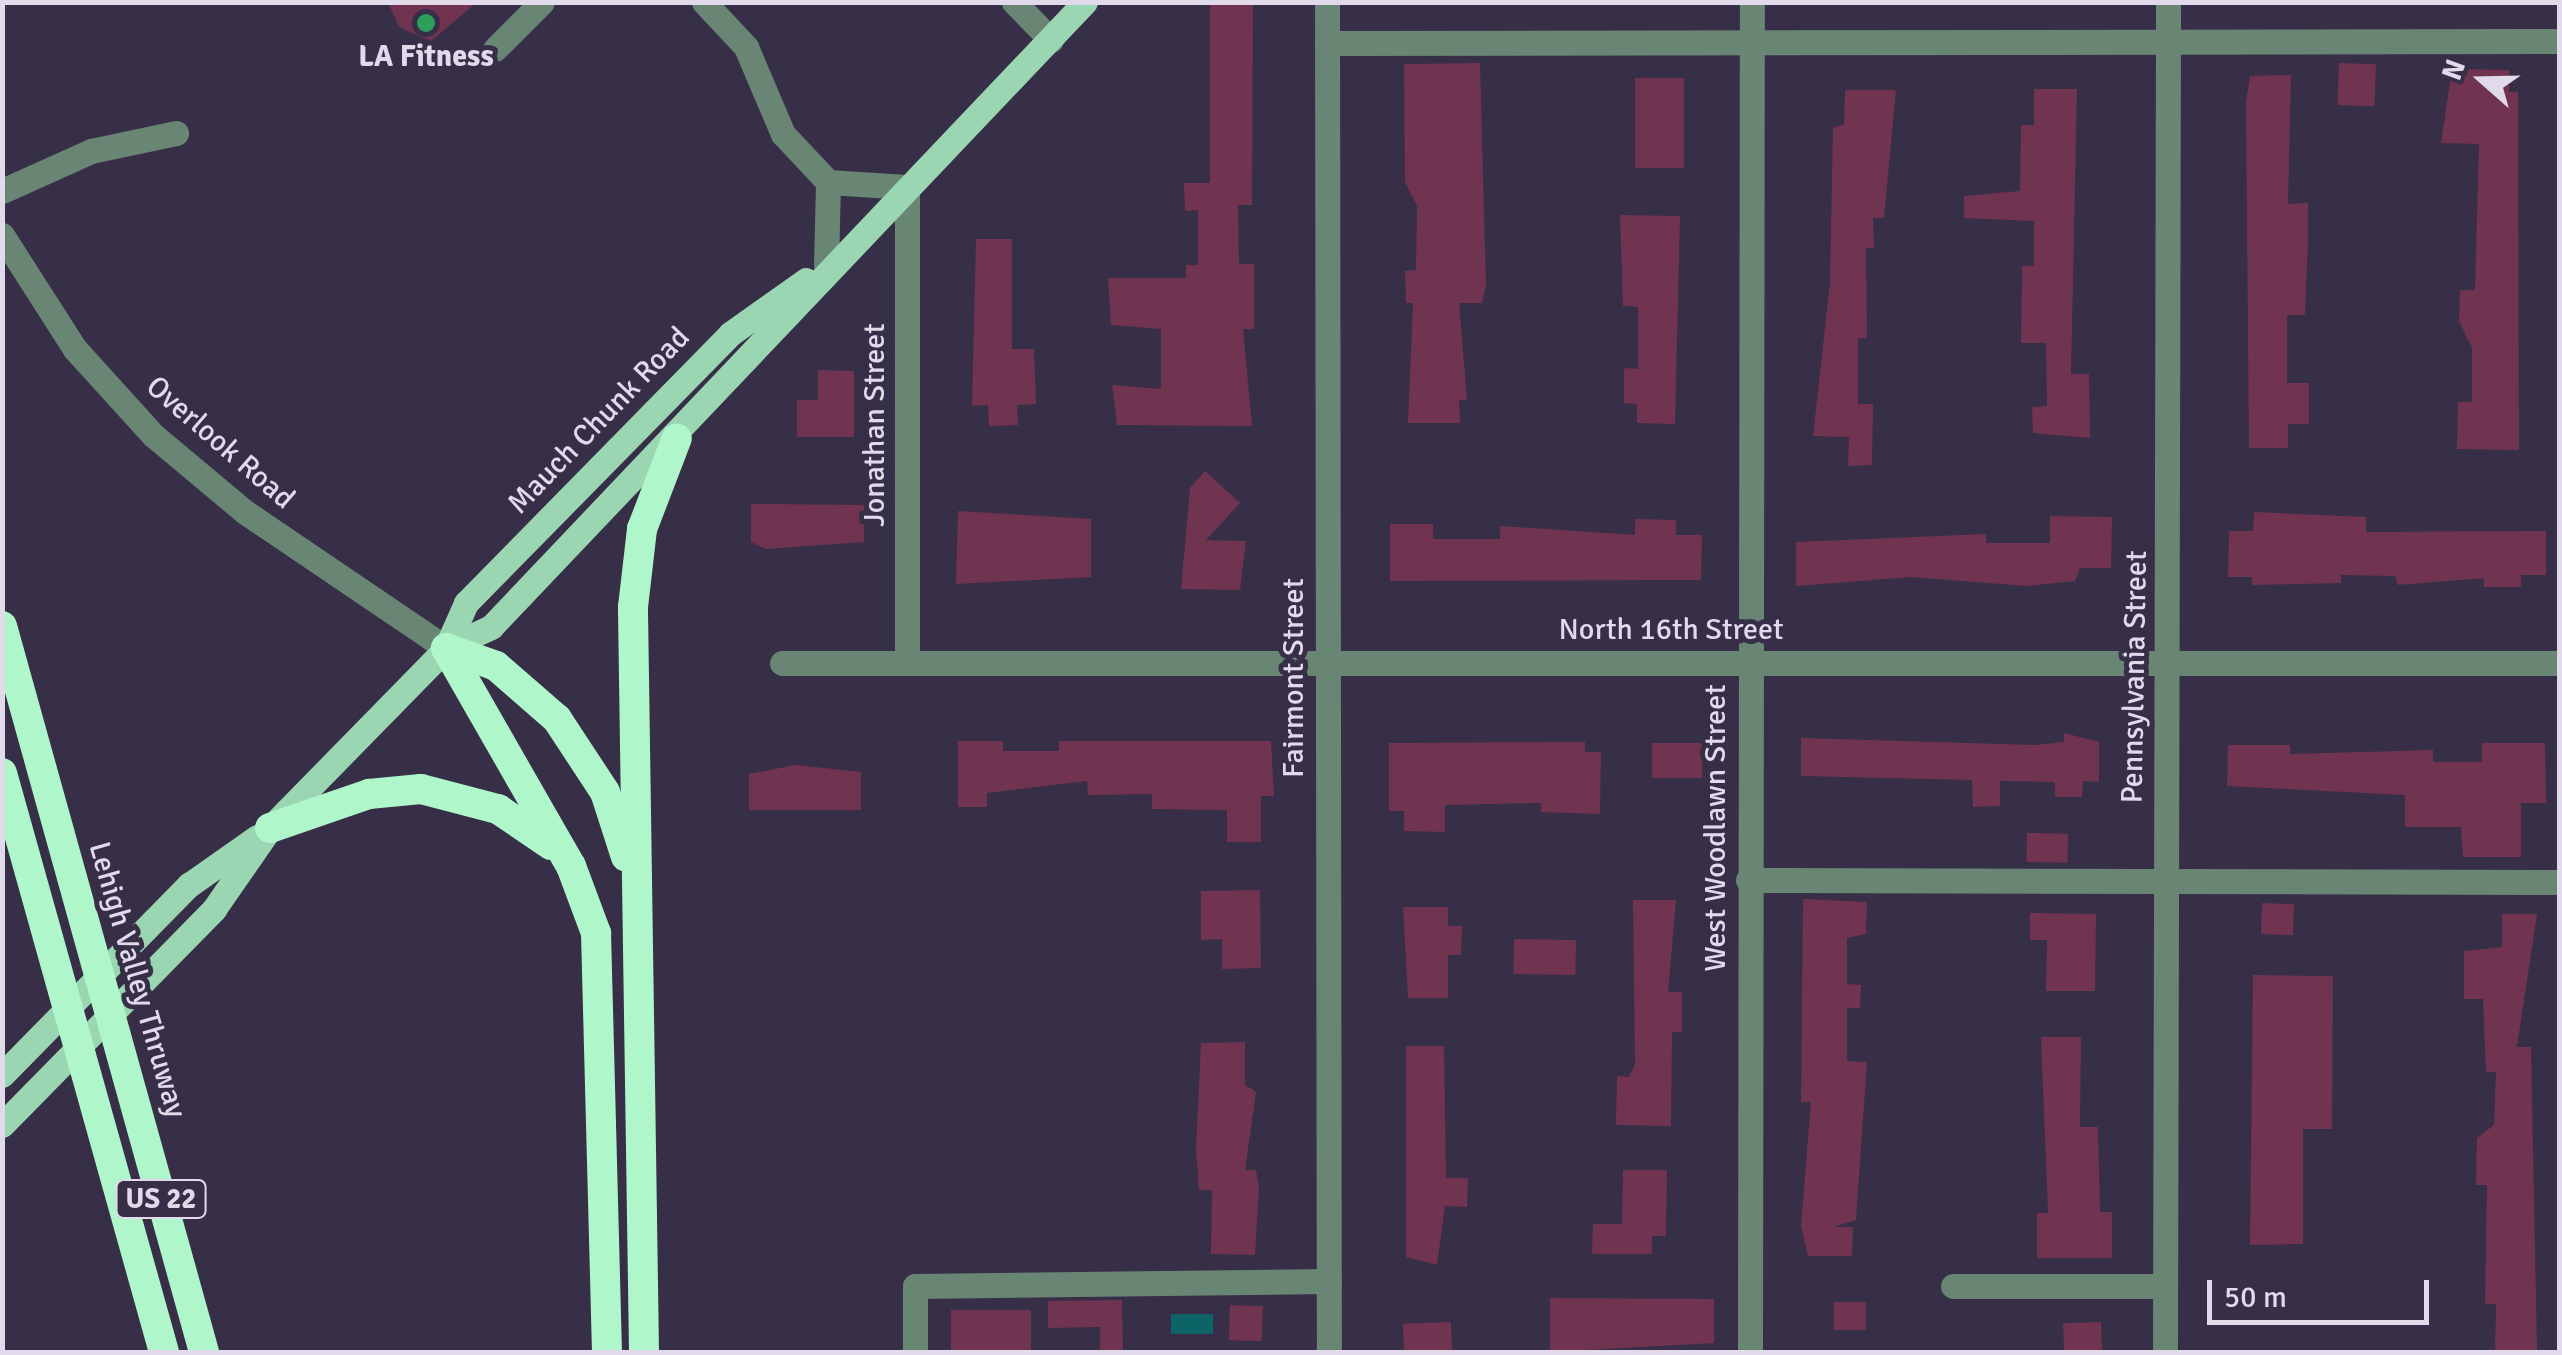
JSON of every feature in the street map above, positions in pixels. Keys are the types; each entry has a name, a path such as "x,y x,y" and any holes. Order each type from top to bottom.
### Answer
{"highway":[{"path":"644,1352 634,581 649,504 677,438"},
{"name":"Lehigh Valley Thruway","path":"2,626 204,1352"},
{"path":"446,648 572,866 600,961 607,1352"},
{"path":"446,648 518,681 575,741 616,820 638,904"},
{"name":"US 22","path":"2,772 164,1352"},
{"path":"270,828 369,794 421,789 498,808 572,866"}],"main road":[{"name":"Mauch Chunk Road","path":"2,1125 214,910 270,828 446,648 491,627 677,438 826,266 1085,2"},
{"name":"Mauch Chunk Road","path":"446,648 466,602 730,334 826,266"},
{"name":"Mauch Chunk Road","path":"2,1075 189,885 270,828"}],"street":[{"path":"495,49 542,2"},
{"path":"704,2 746,47 773,117 828,182 826,266"},
{"name":"Fairmont Street","path":"1327,2 1329,1352"},
{"name":"West Woodlawn Street","path":"1750,1352 1748,662 1752,2"},
{"name":"Pennsylvania Street","path":"2165,1352 2168,2"},
{"path":"1015,3 1051,40"},
{"path":"1327,43 1752,39 2560,41"},
{"path":"2,191 91,151 176,133"},
{"path":"828,182 907,187"},
{"name":"Jonathan Street","path":"907,187 907,663"},
{"name":"Overlook Road","path":"2,234 75,349 153,435 259,522 446,648"},
{"name":"North 16th Street","path":"782,662 2560,662"},
{"path":"1748,880 2560,882"},
{"path":"915,1352 915,1286 1329,1281"},
{"path":"1954,1286 2164,1286"}],"shaded area":[{"path":"1171,1314 1213,1314 1213,1334 1171,1334"}],"building":[{"name":"LA Fitness","path":"388,2 477,2 431,41 399,27"},
{"path":"1210,2 1253,2 1252,205 1238,205 1239,264 1254,264 1254,329 1243,329 1252,426 1117,425 1112,385 1161,389 1161,329 1111,325 1108,278 1186,278 1186,265 1198,265 1198,210 1185,211 1184,183 1210,183"},
{"path":"1480,63 1486,285 1482,303 1459,303 1467,400 1459,400 1460,423 1408,423 1413,303 1406,303 1405,271 1416,270 1417,206 1405,182 1404,64"},
{"path":"2339,63 2376,64 2375,106 2338,105"},
{"path":"2452,69 2509,70 2509,92 2518,92 2519,450 2457,449 2458,402 2472,402 2472,348 2459,321 2460,290 2475,290 2479,144 2441,143"},
{"path":"2291,75 2288,204 2308,203 2308,240 2305,315 2287,315 2287,383 2309,383 2309,424 2288,424 2288,448 2249,448 2246,102 2250,76"},
{"path":"1635,78 1684,78 1684,168 1635,168"},
{"path":"2034,89 2077,89 2071,374 2089,374 2090,438 2033,433 2032,407 2047,406 2046,343 2021,343 2022,266 2034,266 2034,221 1964,218 1964,196 2020,191 2021,125 2034,125"},
{"path":"1845,90 1896,90 1884,218 1873,218 1874,248 1866,248 1867,338 1858,338 1858,404 1873,404 1872,465 1848,466 1849,437 1813,436 1830,282 1833,128 1844,124"},
{"path":"1620,215 1680,216 1675,424 1637,423 1637,404 1624,403 1624,368 1638,369 1638,307 1623,306"},
{"path":"976,239 1012,239 1012,349 1034,349 1036,404 1017,405 1018,425 989,426 988,405 972,406"},
{"path":"818,370 854,371 854,437 797,437 797,400 818,400"},
{"path":"1205,471 1240,503 1206,540 1246,541 1240,590 1181,589 1190,488"},
{"path":"751,504 864,505 864,542 766,549 751,542"},
{"path":"958,511 1091,519 1091,577 956,584"},
{"path":"2254,512 2366,517 2366,532 2546,531 2546,575 2521,575 2521,587 2484,587 2484,578 2398,585 2395,576 2341,575 2341,583 2252,585 2252,577 2228,577 2229,531 2253,531"},
{"path":"2050,516 2112,517 2111,568 2080,568 2075,581 2028,586 1911,577 1796,586 1796,542 1986,534 1986,543 2050,543"},
{"path":"1635,519 1676,520 1676,535 1702,535 1701,580 1390,581 1390,524 1433,524 1433,539 1500,539 1500,526 1635,535"},
{"path":"2064,733 2099,742 2099,782 2083,781 2082,797 2055,797 2055,782 2000,781 2000,806 1973,807 1972,780 1801,776 1801,738 2036,745 2064,742"},
{"path":"958,741 1003,741 1003,751 1059,751 1059,741 1271,741 1274,796 1261,796 1261,842 1227,842 1227,810 1152,809 1152,794 1088,795 1087,781 987,793 987,807 958,807"},
{"path":"1585,742 1585,752 1601,752 1600,814 1541,812 1541,803 1445,805 1445,832 1404,831 1404,811 1389,811 1389,743"},
{"path":"1652,743 1702,743 1702,778 1652,778"},
{"path":"2482,743 2545,743 2546,803 2521,803 2521,857 2463,857 2461,827 2405,827 2405,795 2227,786 2228,745 2290,745 2290,754 2433,750 2433,762 2482,762"},
{"path":"796,765 861,772 861,810 749,810 749,774"},
{"path":"2027,833 2068,834 2067,863 2026,862"},
{"path":"1260,890 1261,968 1222,969 1222,939 1201,940 1201,891"},
{"path":"1803,899 1867,902 1866,934 1847,938 1847,984 1861,985 1860,1008 1847,1008 1847,1061 1867,1062 1856,1220 1833,1227 1853,1227 1852,1256 1808,1256 1801,1226 1811,1102 1801,1102"},
{"path":"1633,900 1676,900 1668,992 1682,992 1682,1032 1672,1032 1671,1126 1616,1125 1617,1076 1629,1077 1635,1064"},
{"path":"2262,903 2294,904 2293,935 2261,934"},
{"path":"1403,907 1448,907 1448,926 1462,926 1461,955 1448,955 1448,998 1408,998"},
{"path":"2030,913 2096,914 2095,991 2046,991 2047,940 2030,940"},
{"path":"2502,914 2537,914 2517,1047 2531,1047 2537,1352 2495,1352 2496,1304 2485,1304 2487,1185 2476,1185 2477,1138 2494,1125 2496,1072 2486,1072 2483,999 2464,999 2464,951 2502,947"},
{"path":"1514,939 1576,940 1575,975 1513,974"},
{"path":"2253,975 2333,976 2332,1129 2303,1129 2303,1244 2250,1245"},
{"path":"2041,1037 2081,1037 2080,1127 2098,1127 2100,1212 2112,1212 2112,1258 2037,1258 2037,1213 2048,1213"},
{"path":"1245,1042 1245,1085 1256,1092 1245,1170 1256,1170 1259,1188 1255,1255 1211,1254 1212,1190 1199,1190 1196,1149 1201,1043"},
{"path":"1406,1046 1444,1046 1446,1178 1468,1178 1467,1207 1445,1206 1437,1265 1406,1257"},
{"path":"1623,1170 1667,1170 1666,1236 1652,1236 1652,1254 1592,1254 1593,1224 1622,1224"},
{"path":"1550,1298 1714,1299 1714,1343 1550,1352"},
{"path":"1122,1300 1123,1352 1100,1352 1100,1327 1048,1328 1048,1301"},
{"path":"1834,1302 1866,1302 1866,1330 1834,1330"},
{"path":"1230,1305 1263,1306 1262,1341 1229,1340"},
{"path":"951,1310 1031,1310 1031,1352 951,1352"},
{"path":"1451,1322 1452,1352 1404,1352 1403,1324"},
{"path":"2101,1322 2102,1352 2064,1352 2063,1323"}],"place":[{"name":"LA Fitness","path":"426,23"}]}
